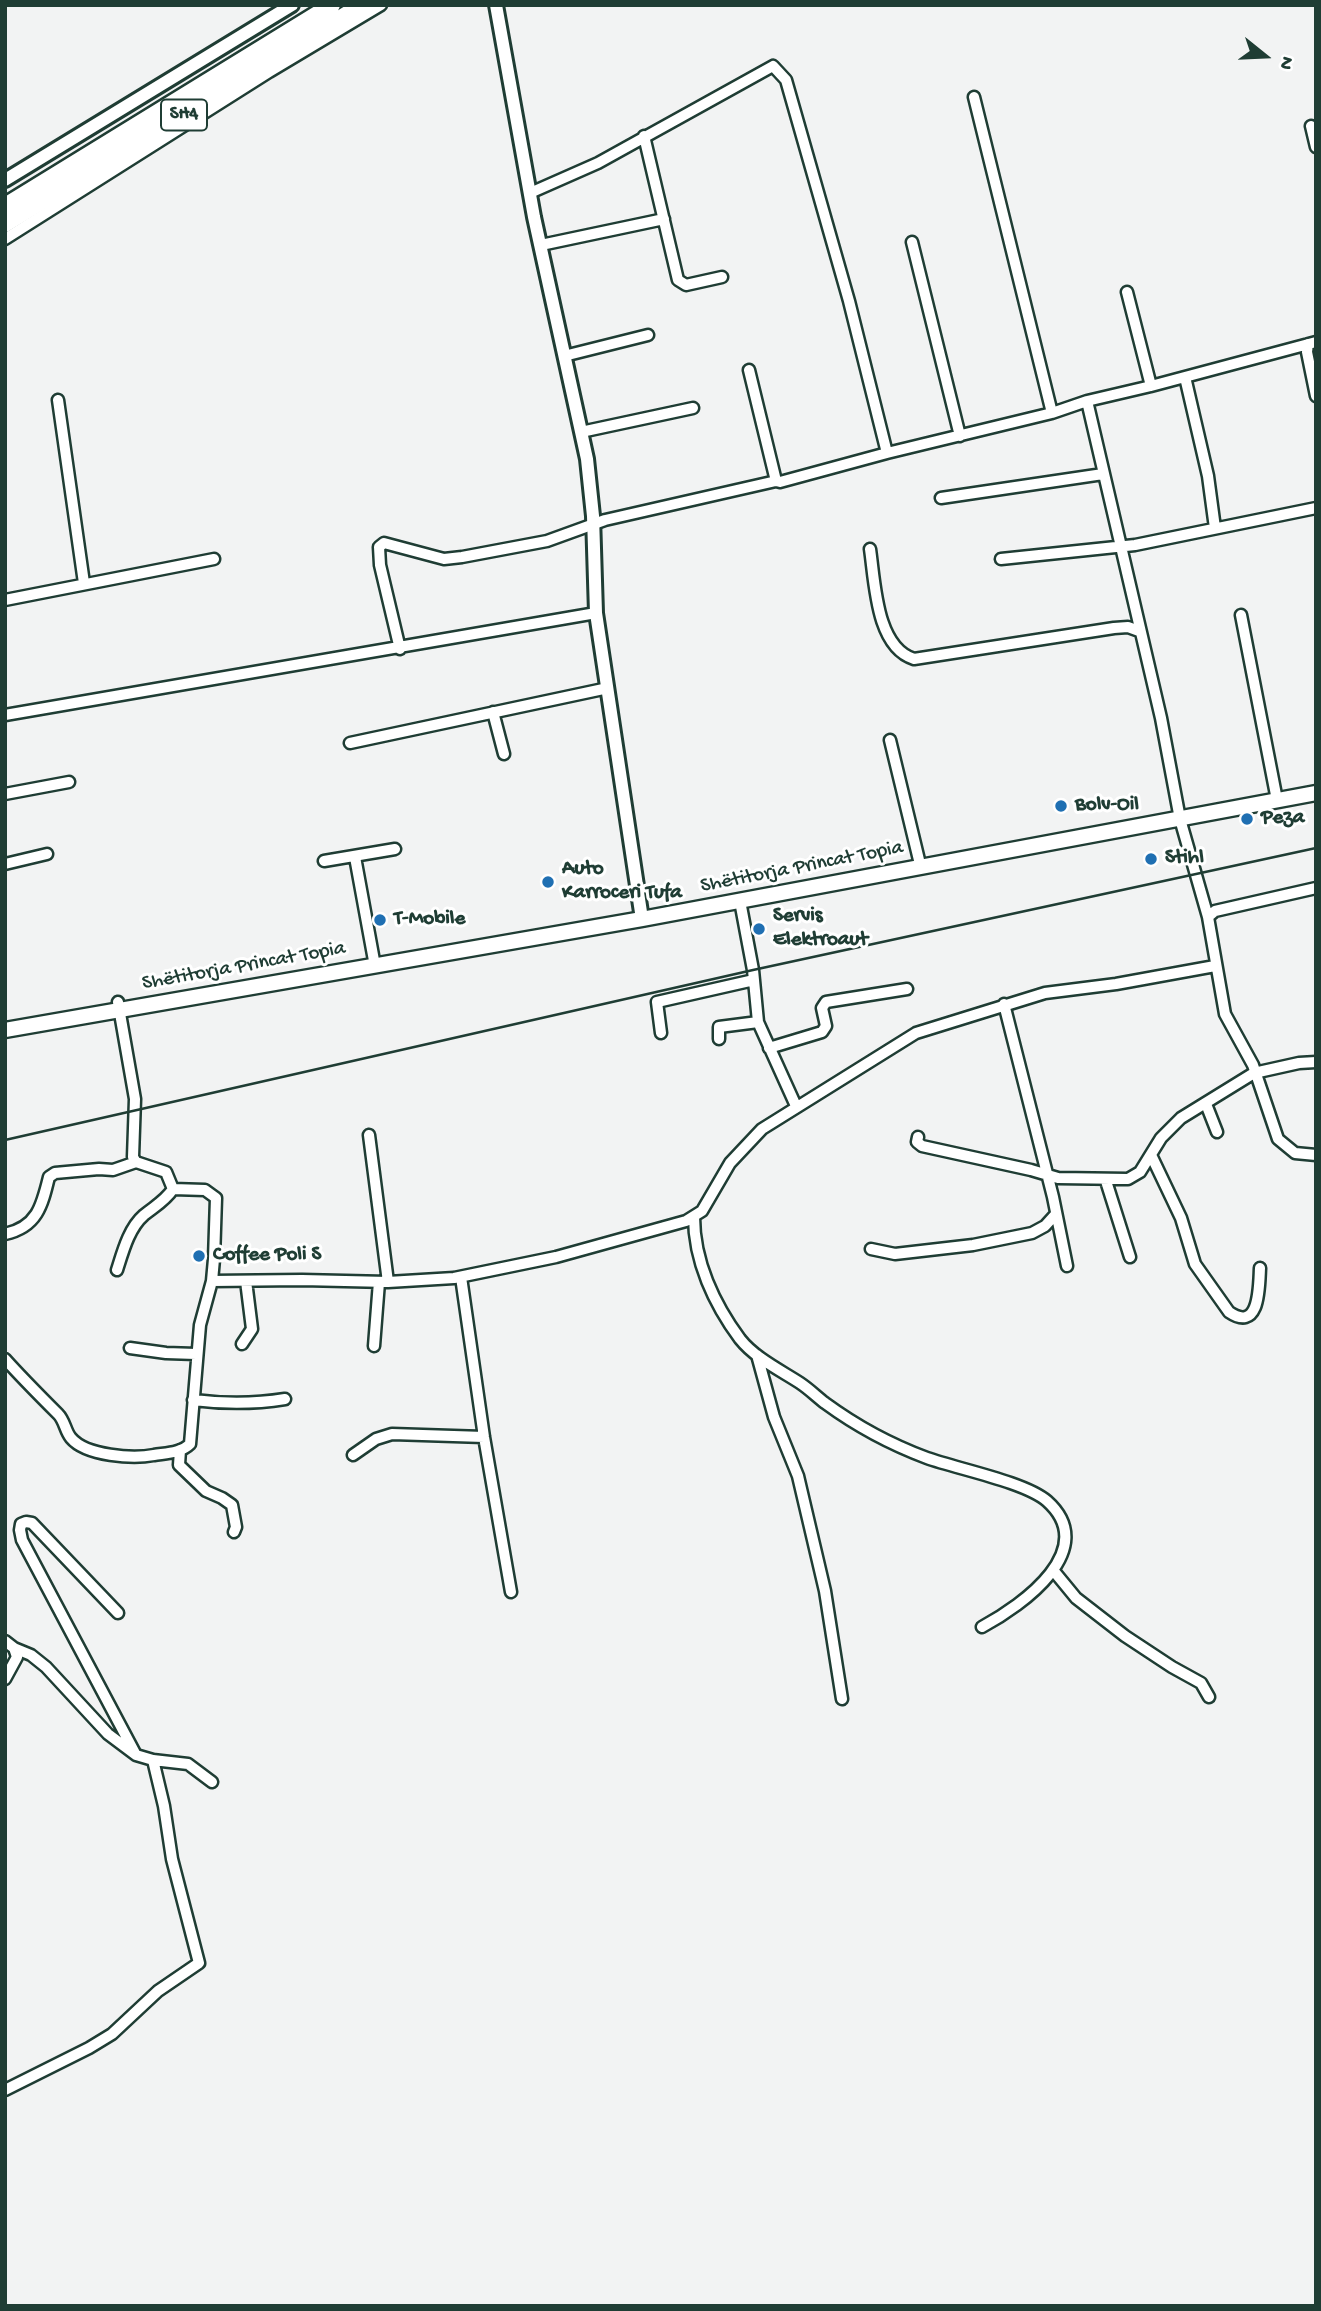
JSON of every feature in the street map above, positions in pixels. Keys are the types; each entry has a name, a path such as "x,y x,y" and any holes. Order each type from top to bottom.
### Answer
{"highway":[{"name":"SH4","path":"5,206 332,5"},
{"name":"SH4","path":"5,224 362,5"}],"main road":[{"name":"Shëtitorja Princat Topia","path":"5,1030 119,1006 375,966 642,919 1316,793"}],"street":[{"path":"5,180 292,5"},
{"path":"5,239 269,72 381,5"},
{"path":"496,5 530,193 590,482 596,613 642,919"},
{"path":"530,193 598,163 774,66 786,80 849,301 887,453"},
{"path":"974,97 1052,413"},
{"path":"1311,126 1316,147"},
{"path":"644,136 678,280 686,285 722,277"},
{"path":"541,245 664,219"},
{"path":"912,242 960,436"},
{"path":"1127,292 1151,386"},
{"path":"564,356 648,335"},
{"path":"400,649 380,565 379,547 384,542 444,559 547,541 605,520 776,481 802,478 887,453 1052,413 1087,401 1312,343"},
{"path":"1312,343 1307,352 1316,396"},
{"path":"749,370 776,481"},
{"path":"1185,377 1208,476 1215,528"},
{"path":"58,400 83,583"},
{"path":"1087,401 1161,718 1180,819 1209,912 1214,966 1225,1014 1253,1065 1278,1139 1295,1153 1316,1155"},
{"path":"581,432 693,408"},
{"path":"941,498 1103,474"},
{"path":"1001,559 1079,549 1120,547 1316,508"},
{"path":"870,549 883,626 897,649 914,659 1114,628 1128,627 1139,631"},
{"path":"5,600 214,559"},
{"path":"5,715 400,649 596,613"},
{"path":"1241,615 1277,800"},
{"path":"350,743 608,688"},
{"path":"493,712 504,754"},
{"path":"890,740 919,860"},
{"path":"5,794 69,782"},
{"path":"324,861 395,849"},
{"path":"5,864 47,855"},
{"path":"355,857 375,966"},
{"path":"1209,912 1316,888"},
{"path":"740,901 754,980 758,1022 796,1106"},
{"path":"212,1281 383,1282 461,1277 556,1257 694,1217 708,1203 722,1175 752,1137 796,1106 916,1033 1045,993 1116,984 1214,966"},
{"path":"661,1033 657,1002 754,980"},
{"path":"769,1048 822,1032 826,1026 822,1009 826,1002 907,989"},
{"path":"1004,1004 1067,1266"},
{"path":"119,1006 135,1099 131,1152 136,1162"},
{"path":"719,1039 719,1027 758,1022"},
{"path":"918,1137 917,1142 922,1146 1058,1178 1120,1181 1134,1177 1168,1128 1254,1073 1316,1062"},
{"path":"1206,1104 1217,1132"},
{"path":"369,1135 383,1282 374,1346"},
{"path":"1151,1155 1181,1218 1195,1265 1229,1312 1237,1317 1245,1317 1253,1312 1257,1304 1260,1268"},
{"path":"5,1234 25,1228 33,1221 49,1177 55,1173 99,1168 113,1170 136,1162 166,1172 173,1189"},
{"path":"1106,1181 1130,1257"},
{"path":"117,1270 123,1249 135,1227 142,1217 167,1200 173,1189"},
{"path":"5,1359 62,1418 69,1437 77,1443 124,1458 186,1448 192,1438 196,1354 201,1315 212,1281 215,1259 216,1198 205,1190 173,1189"},
{"path":"871,1249 895,1254 973,1245 1032,1233 1045,1226 1055,1215"},
{"path":"694,1217 694,1240 702,1269 741,1341 757,1355 874,1433 925,1457 1019,1487 1046,1500 1062,1520 1067,1538 1061,1557 1047,1580 1004,1615 982,1627"},
{"path":"461,1277 484,1437 511,1592"},
{"path":"242,1343 252,1329 246,1281"},
{"path":"130,1348 196,1354"},
{"path":"757,1355 774,1417 798,1476 825,1591 842,1699"},
{"path":"193,1401 234,1404 285,1399"},
{"path":"353,1454 376,1438 392,1434 484,1437"},
{"path":"180,1450 179,1465 206,1491 222,1497 232,1505 236,1527 234,1532"},
{"path":"118,1613 32,1523 22,1524 22,1540 136,1755"},
{"path":"1053,1570 1076,1598 1125,1636 1172,1667 1201,1682 1209,1697"},
{"path":"5,1640 46,1667 108,1734 136,1755 188,1764 212,1782"},
{"path":"6,1678 17,1657 14,1648"},
{"path":"5,2090 112,2034 158,1991 199,1963 172,1859 164,1806 153,1760"}],"railway":[{"path":"5,1140 753,970 1316,848"}],"place":[{"name":"Bolv-Oil","path":"1061,806"},
{"name":"Peza","path":"1247,819"},
{"name":"Stihl","path":"1151,859"},
{"name":"Auto Karroceri Tufa","path":"548,882"},
{"name":"T-Mobile","path":"380,920"},
{"name":"Servis Elektroaut","path":"759,929"},
{"name":"Coffee Poli S","path":"199,1256"}]}
